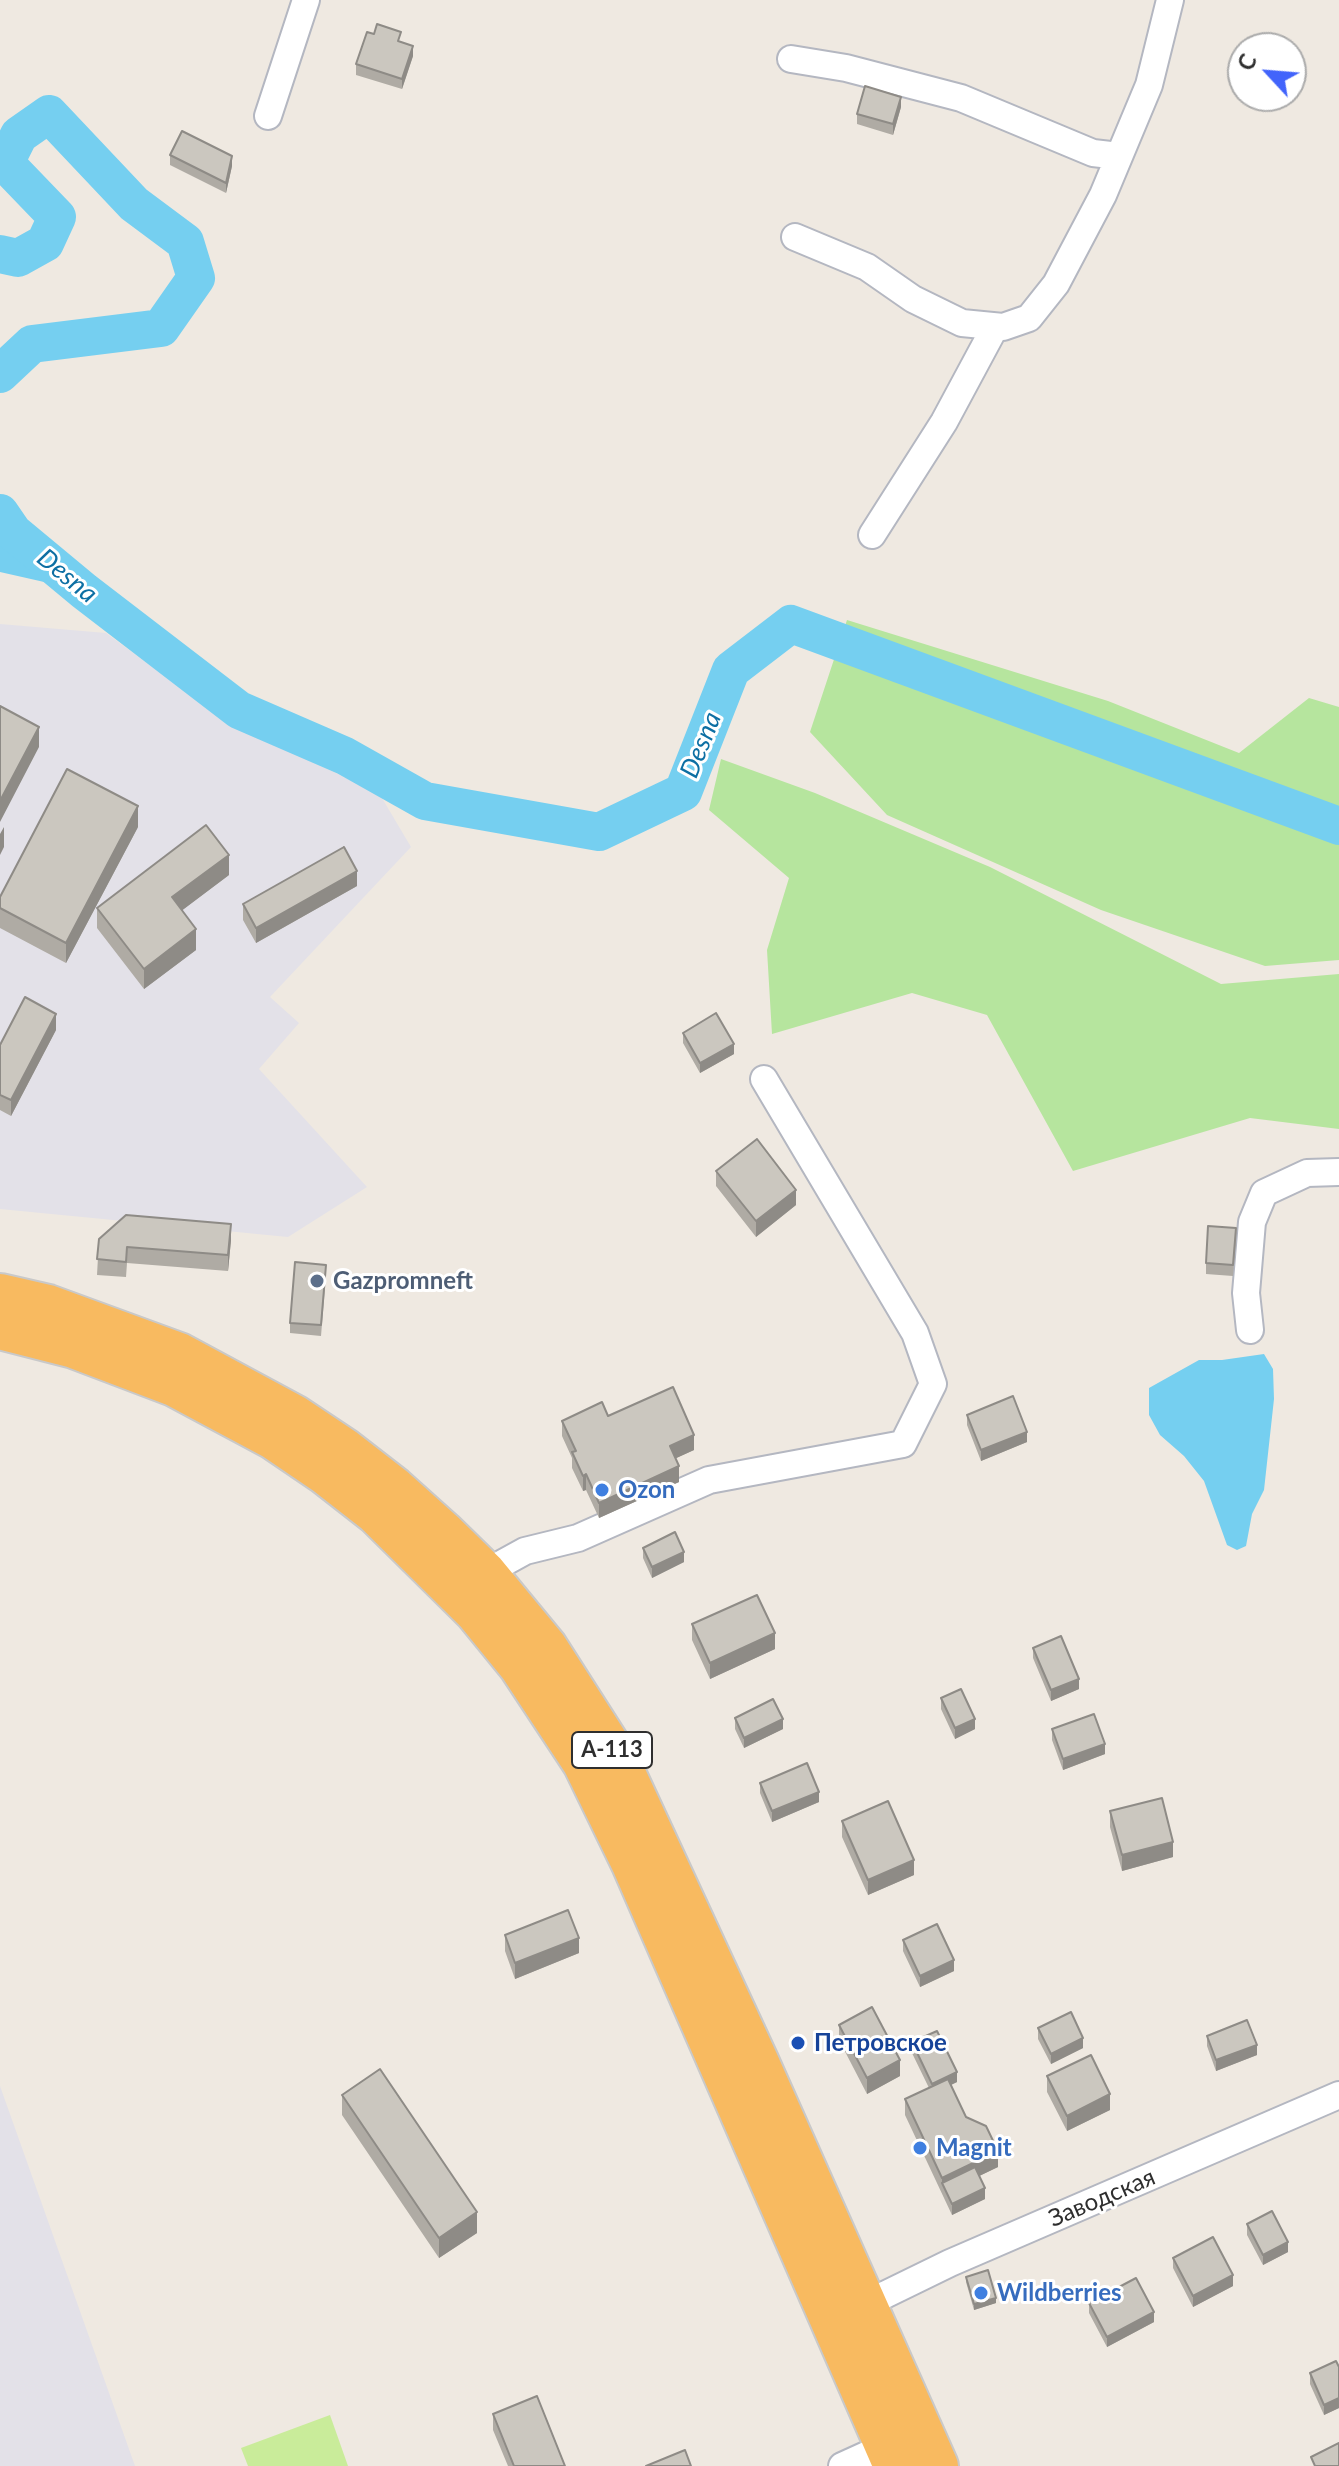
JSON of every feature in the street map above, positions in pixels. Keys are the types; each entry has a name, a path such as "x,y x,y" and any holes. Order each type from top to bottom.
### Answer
{"highway":[{"name":"А-113","path":"0,1295 48,1306 179,1354 294,1416 394,1488 485,1573 546,1647 617,1758 937,2466"},
{"name":"А-113","path":"0,1328 74,1347 174,1385 273,1438 326,1474 404,1539 476,1612 520,1666 584,1763 633,1864 890,2456"}],"street":[{"path":"268,116 306,0"},
{"path":"795,237 867,267 913,299 962,323 1003,327 1029,318 1056,284 1103,195 1149,85 1170,0"},
{"path":"791,59 846,68 961,98 1093,153 1119,156"},
{"path":"872,535 944,422 995,327"},
{"path":"485,1573 525,1551 578,1538 709,1480 903,1444 933,1384 915,1333 764,1079"},
{"path":"1250,1330 1246,1293 1252,1222 1264,1193 1307,1173 1339,1172"},
{"name":"Заводская","path":"866,2304 950,2263 1339,2095"},
{"path":"842,2466 890,2456"}],"shaded area":[{"path":"0,624 106,633 230,724 379,793 411,847 270,997 299,1023 259,1069 367,1187 288,1237 0,1209"},
{"path":"0,2086 135,2466 0,2466"}],"green space":[{"path":"847,620 1108,701 1239,753 1309,698 1339,707 1339,960 1265,966 1101,910 887,815 810,732"},
{"path":"721,759 815,793 990,867 1221,984 1339,974 1339,1129 1250,1118 1073,1171 987,1015 912,993 772,1034 767,950 789,878 709,810"},
{"path":"330,2415 348,2466 248,2466 241,2448"}],"water":[{"path":"0,514 13,532 84,591 0,572"},
{"path":"1264,1354 1273,1369 1274,1399 1264,1490 1252,1514 1246,1546 1237,1550 1227,1545 1204,1481 1184,1456 1160,1435 1149,1415 1149,1388 1199,1360"}],"building":[{"path":"377,24 401,32 398,41 413,46 402,79 356,64 367,32 374,34"},
{"path":"865,86 901,97 893,124 857,114"},
{"path":"182,131 232,156 226,183 170,155"},
{"path":"0,706 39,727 0,801"},
{"path":"67,769 138,806 66,943 0,908 0,897"},
{"path":"206,825 229,855 172,897 196,929 144,969 97,908"},
{"path":"344,847 357,871 256,928 243,904"},
{"path":"25,997 56,1014 11,1100 0,1095 0,1045"},
{"path":"716,1013 734,1044 700,1063 683,1033"},
{"path":"757,1139 796,1190 756,1221 716,1171"},
{"path":"126,1215 231,1224 228,1255 127,1247 126,1262 97,1259 99,1239"},
{"path":"1208,1226 1236,1228 1233,1265 1206,1263"},
{"path":"295,1262 326,1265 321,1325 290,1323"},
{"path":"673,1387 694,1435 670,1446 679,1466 599,1503 572,1452 576,1451 562,1421 602,1402 608,1416"},
{"path":"1013,1396 1027,1432 981,1450 967,1415"},
{"path":"675,1532 684,1552 652,1567 643,1548"},
{"path":"757,1595 775,1633 710,1663 692,1624"},
{"path":"1061,1636 1079,1679 1051,1690 1033,1648"},
{"path":"961,1689 975,1719 955,1728 941,1698"},
{"path":"773,1699 783,1719 744,1738 735,1718"},
{"path":"1094,1714 1105,1744 1063,1759 1052,1729"},
{"path":"807,1763 819,1792 772,1811 760,1783"},
{"path":"1162,1798 1173,1842 1122,1855 1110,1811"},
{"path":"888,1801 914,1860 868,1880 842,1821"},
{"path":"568,1910 579,1938 515,1963 505,1935"},
{"path":"937,1924 954,1960 920,1976 903,1940"},
{"path":"872,2007 900,2060 867,2078 839,2025"},
{"path":"1071,2012 1083,2038 1051,2054 1038,2028"},
{"path":"1247,2020 1257,2045 1216,2060 1207,2036"},
{"path":"937,2031 957,2072 932,2084 912,2042"},
{"path":"1091,2055 1110,2094 1067,2116 1047,2076"},
{"path":"380,2069 477,2212 439,2238 342,2095"},
{"path":"948,2079 966,2117 986,2126 998,2151 942,2178 905,2099"},
{"path":"975,2167 985,2188 952,2204 942,2183"},
{"path":"1272,2211 1288,2242 1263,2255 1247,2224"},
{"path":"1213,2237 1233,2275 1193,2296 1173,2258"},
{"name":"Wildberries","path":"988,2270 996,2298 974,2304 966,2277"},
{"path":"1136,2278 1154,2312 1107,2337 1089,2303"},
{"path":"1336,2361 1339,2367 1339,2398 1324,2405 1310,2373"},
{"path":"537,2396 565,2466 514,2466 493,2414"},
{"path":"1339,2443 1339,2466 1315,2466 1311,2457"},
{"path":"685,2450 691,2466 646,2466"}],"waterway":[{"name":"Desna","path":"0,254 18,258 45,243 57,217 5,163 19,135 49,114 134,204 185,242 196,278 161,328 32,344 0,374"},
{"name":"Desna","path":"0,513 13,532 84,591 239,710 345,756 425,801 599,832 683,792 731,670 791,624 1339,826"}],"place":[{"name":"Gazpromneft","path":"317,1281"},
{"name":"Ozon","path":"602,1490"},
{"name":"Петровское","path":"798,2043"},
{"name":"Magnit","path":"920,2148"},
{"name":"Wildberries","path":"981,2293"}]}
